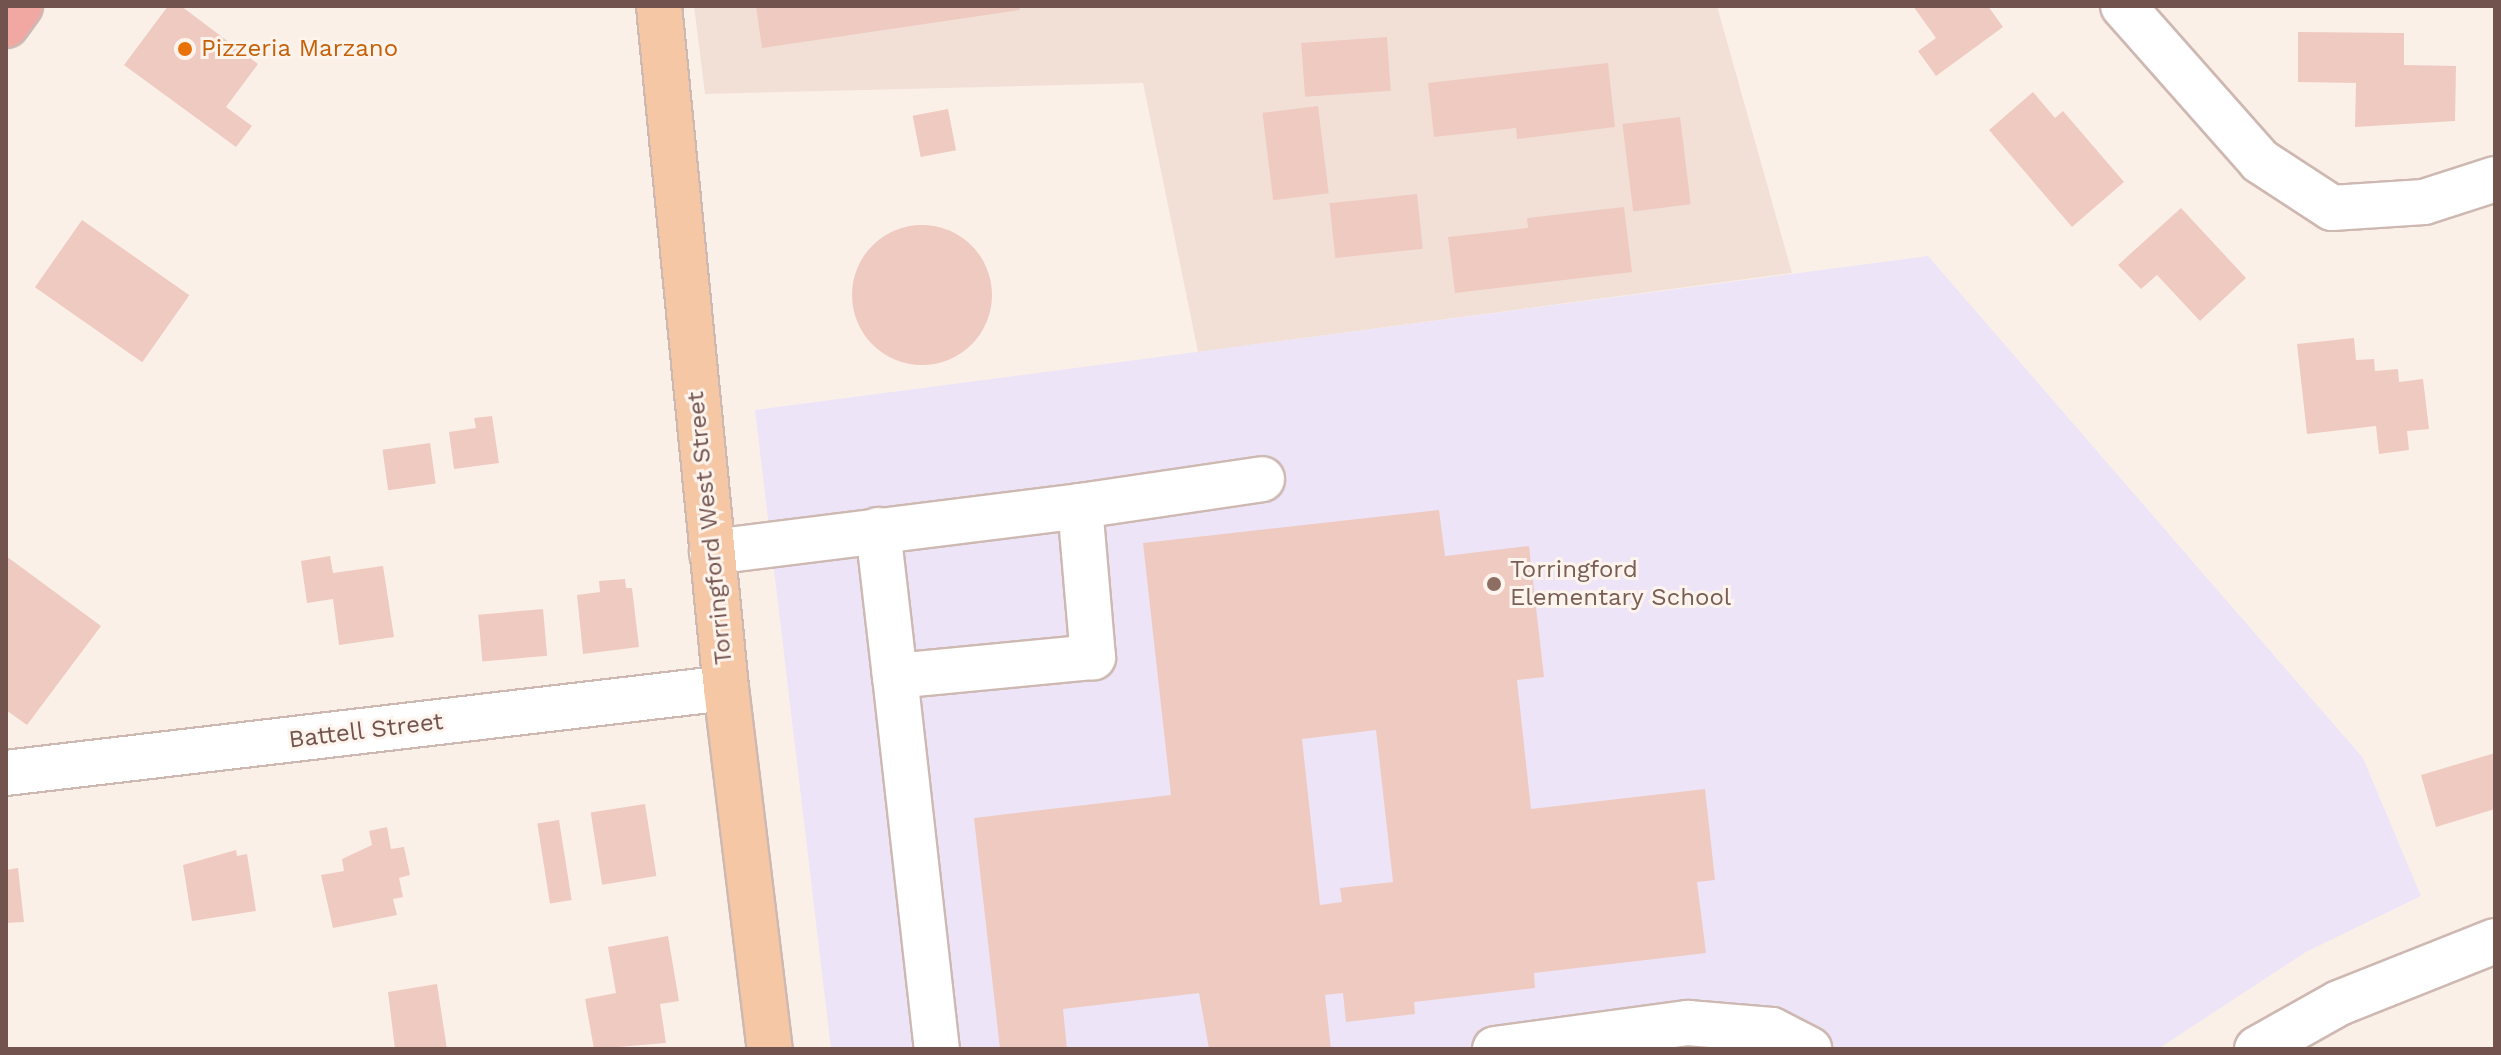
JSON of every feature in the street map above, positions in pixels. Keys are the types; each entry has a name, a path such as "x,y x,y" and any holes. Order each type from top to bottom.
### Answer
{"highway":[{"path":"6,25 20,6"}],"main road":[{"name":"Torringford West Street","path":"659,6 726,688 770,1049"}],"street":[{"path":"2123,6 2260,161 2332,208 2424,202 2495,179"},
{"path":"712,552 1080,506 1262,479"},
{"path":"895,676 1093,657 1080,506"},
{"path":"878,530 937,1049"},
{"name":"Battell Street","path":"6,773 726,688"},
{"path":"2257,1049 2339,1003 2495,941"},
{"path":"1495,1049 1688,1023 1772,1030 1809,1049"}],"shaded area":[{"path":"694,6 1717,6 1792,273 1198,352 1143,83 705,94"},
{"name":"Torringford Elementary School","path":"1928,256 2363,758 2421,896 2306,952 2158,1049 831,1049 755,410"}],"building":[{"path":"168,6 181,6 258,64 226,107 252,126 236,147 124,65"},
{"path":"756,6 1019,6 1020,10 762,48"},
{"path":"1913,6 1988,6 2003,27 1936,76 1918,51 1936,38"},
{"path":"2298,32 2404,33 2404,65 2456,66 2455,121 2355,127 2356,83 2298,82"},
{"path":"1387,37 1391,91 1305,97 1301,43"},
{"path":"1608,63 1615,127 1517,139 1516,128 1434,137 1428,83"},
{"path":"2033,92 2055,118 2063,111 2124,182 2072,227 1989,130"},
{"path":"1318,106 1329,193 1273,200 1262,113"},
{"path":"948,109 956,150 921,157 913,116"},
{"path":"1680,117 1691,204 1633,211 1622,124"},
{"path":"1417,194 1423,249 1335,258 1329,203"},
{"path":"1624,207 1632,272 1455,293 1448,237 1528,228 1527,218"},
{"path":"2181,208 2246,278 2200,321 2157,275 2141,289 2118,265"},
{"path":"82,220 189,295 142,362 35,287"},
{"path":"922,225 949,231 971,246 986,268 992,295 986,322 971,344 949,359 922,365 895,359 873,344 858,322 852,295 858,268 873,246 895,231"},
{"path":"2354,338 2356,360 2374,359 2375,371 2398,369 2399,382 2423,379 2429,429 2407,431 2409,450 2379,454 2376,426 2307,434 2297,344"},
{"path":"492,416 499,463 454,469 449,432 476,428 474,418"},
{"path":"430,443 436,484 388,490 382,450"},
{"path":"1439,510 1445,556 1529,546 1544,677 1517,680 1531,809 1705,789 1715,880 1697,882 1706,953 1534,973 1535,988 1414,1002 1415,1014 1346,1022 1343,993 1325,995 1331,1049 1209,1049 1199,993 1063,1009 1067,1049 1000,1049 974,818 1171,795 1143,543","holes":["1376,730 1393,882 1340,888 1342,902 1320,905 1302,739"]},
{"path":"6,556 101,626 27,725 6,710"},
{"path":"330,556 333,573 383,566 394,637 339,645 333,599 307,603 301,561"},
{"path":"625,579 626,588 632,588 639,647 583,654 577,595 600,592 599,581"},
{"path":"543,609 547,656 482,661 478,615"},
{"path":"2495,753 2495,809 2436,827 2421,775"},
{"path":"645,804 656,876 602,885 591,813"},
{"path":"559,820 572,900 550,903 537,823"},
{"path":"387,827 391,849 404,847 410,875 399,878 403,897 393,899 397,915 333,928 321,875 344,871 342,859 372,845 369,831"},
{"path":"236,850 237,856 247,854 256,911 192,921 183,865"},
{"path":"18,868 24,922 6,923 6,870"},
{"path":"668,936 679,1001 660,1004 666,1043 594,1049 585,999 616,993 608,947"},
{"path":"437,984 447,1049 395,1049 388,992"}],"place":[{"name":"Pizzeria Marzano","path":"185,49"},
{"name":"Torringford Elementary School","path":"1494,584"}]}
